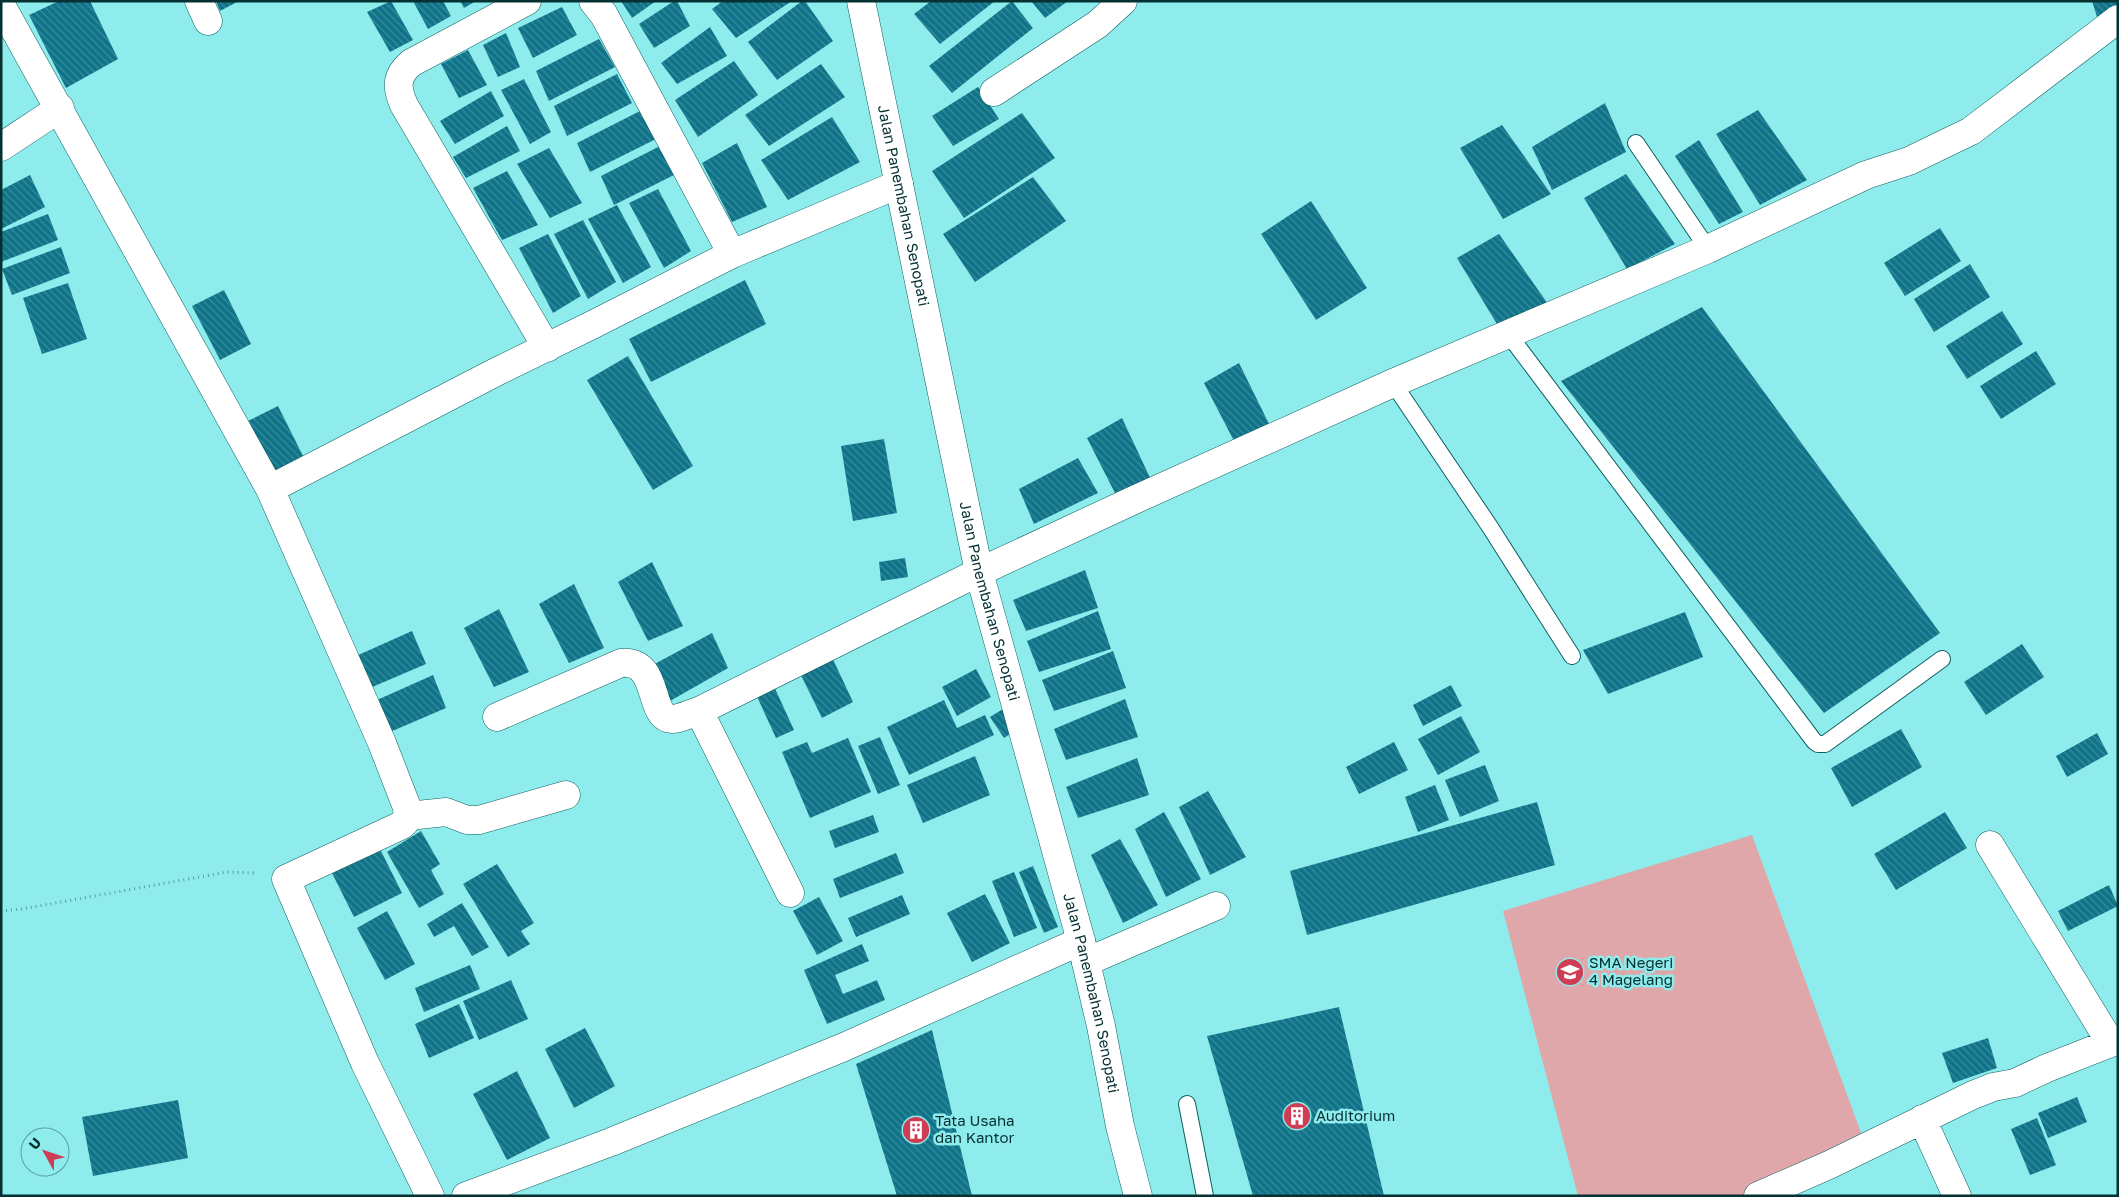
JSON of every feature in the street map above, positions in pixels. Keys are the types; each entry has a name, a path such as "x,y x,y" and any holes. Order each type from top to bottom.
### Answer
{"street":[{"path":"527,1 411,63 403,70 397,82 399,94 404,105 547,348"},
{"path":"592,1 604,15 732,254"},
{"name":"Jalan Panembahan Senopati","path":"861,1 979,572 1084,951 1120,1126 1138,1196"},
{"path":"994,92 1098,24 1123,1"},
{"path":"1,5 60,108 270,489 382,743 408,810 408,816 402,825 286,879 365,1063 430,1196"},
{"path":"498,717 621,663 630,662 640,667 647,675 660,711 665,716 672,719 699,711 979,572 1393,383 1708,249 1866,175 1909,161 1971,131 2118,19"},
{"path":"1,147 60,108"},
{"path":"270,489 496,372 732,254 899,184"},
{"path":"699,711 790,893"},
{"path":"408,816 446,812 468,820 478,820 566,795"},
{"path":"1758,1196 1830,1165 1973,1095 1993,1087 2015,1083 2114,1041 1990,845"},
{"path":"466,1196 611,1142 1084,951 1216,906"},
{"path":"1922,1119 1957,1196"}],"lane":[{"path":"1636,143 1708,249"},
{"path":"1509,335 1814,742 1825,744 1942,659"},
{"path":"1393,383 1490,527 1572,656"},
{"path":"1187,1104 1205,1196"}],"path":[{"path":"1,911 22,909 227,872 250,872 286,879"}],"shaded area":[{"path":"1752,835 1864,1141 1744,1196 1578,1196 1503,911"}],"building":[{"path":"59,1 90,1 118,59 66,88 29,15"},
{"path":"216,1 239,1 220,11"},
{"path":"391,1 413,40 390,52 367,12"},
{"path":"413,1 443,1 451,16 428,29"},
{"path":"460,1 476,1 464,8"},
{"path":"621,1 656,1 632,18"},
{"path":"674,1 677,1 690,26 654,48 639,24"},
{"path":"723,1 792,1 736,38 712,9"},
{"path":"802,1 805,1 833,41 777,80 748,42"},
{"path":"931,1 995,1 940,44 914,14"},
{"path":"1012,1 1033,28 952,93 929,66"},
{"path":"1031,1 1068,1 1045,18"},
{"path":"2092,1 2118,1 2118,13 2098,20"},
{"path":"562,7 577,35 533,58 518,28"},
{"path":"710,27 727,56 677,84 661,63"},
{"path":"506,33 520,67 498,77 483,45"},
{"path":"599,39 615,67 549,101 536,71"},
{"path":"468,50 487,85 459,98 441,64"},
{"path":"734,61 758,95 698,137 675,100"},
{"path":"821,64 845,97 769,146 745,115"},
{"path":"617,74 632,103 567,136 554,106"},
{"path":"524,79 551,132 530,144 501,90"},
{"path":"978,87 999,119 953,146 932,116"},
{"path":"491,91 504,116 455,144 440,121"},
{"path":"1605,103 1626,152 1552,190 1532,147"},
{"path":"1758,110 1807,180 1760,205 1716,134"},
{"path":"640,111 656,139 590,172 577,143"},
{"path":"1022,113 1055,158 964,218 932,171"},
{"path":"832,117 860,162 788,200 761,160"},
{"path":"1502,125 1551,194 1503,219 1460,148"},
{"path":"507,126 520,151 466,178 453,157"},
{"path":"1699,140 1743,212 1719,224 1675,156"},
{"path":"737,143 767,207 732,222 702,163"},
{"path":"664,144 680,172 614,205 601,176"},
{"path":"549,148 582,203 550,218 517,164"},
{"path":"507,171 538,225 502,240 473,188"},
{"path":"1626,174 1675,244 1627,269 1584,198"},
{"path":"30,175 45,207 1,229 1,190"},
{"path":"1033,177 1066,221 975,282 943,234"},
{"path":"658,189 691,251 664,268 629,203"},
{"path":"1311,201 1367,288 1316,320 1261,234"},
{"path":"617,205 651,267 623,283 588,219"},
{"path":"48,214 58,240 1,262 1,232"},
{"path":"583,220 616,282 588,299 554,234"},
{"path":"1940,228 1961,261 1905,296 1884,263"},
{"path":"548,234 581,296 553,313 519,248"},
{"path":"1499,234 1548,304 1500,329 1457,258"},
{"path":"61,247 70,273 12,295 2,269"},
{"path":"1970,264 1990,297 1934,332 1914,299"},
{"path":"745,280 766,324 651,382 629,339"},
{"path":"68,283 87,339 42,354 23,298"},
{"path":"224,290 251,344 220,360 192,306"},
{"path":"1702,307 1940,633 1824,713 1561,381"},
{"path":"2002,311 2023,344 1967,379 1946,346"},
{"path":"2036,351 2056,384 2001,419 1980,386"},
{"path":"628,356 693,466 653,490 587,380"},
{"path":"1239,363 1270,426 1234,441 1204,383"},
{"path":"278,406 305,460 273,476 246,422"},
{"path":"1122,418 1152,482 1117,497 1087,438"},
{"path":"884,439 897,513 853,521 841,446"},
{"path":"1078,458 1098,493 1034,524 1019,489"},
{"path":"905,558 908,577 881,581 879,562"},
{"path":"652,562 683,626 648,641 618,582"},
{"path":"1085,570 1098,608 1026,631 1013,600"},
{"path":"574,584 604,648 569,663 539,604"},
{"path":"499,609 529,672 494,687 464,628"},
{"path":"1098,611 1111,649 1039,672 1027,641"},
{"path":"1685,612 1703,657 1608,694 1583,650"},
{"path":"412,631 426,664 370,688 356,656"},
{"path":"712,633 728,668 670,701 649,667"},
{"path":"2022,644 2044,677 1986,715 1964,682"},
{"path":"1113,651 1126,688 1054,711 1042,680"},
{"path":"830,653 853,702 822,718 798,669"},
{"path":"976,669 991,697 957,716 942,687"},
{"path":"433,675 446,708 390,732 377,700"},
{"path":"772,682 794,730 776,738 754,690"},
{"path":"1451,685 1462,706 1423,726 1413,705"},
{"path":"1125,699 1138,737 1066,760 1054,729"},
{"path":"944,700 957,728 985,715 994,735 909,775 887,727"},
{"path":"1003,709 1016,730 1004,738 990,717"},
{"path":"1461,716 1480,752 1438,775 1418,739"},
{"path":"1901,729 1922,767 1852,807 1831,768"},
{"path":"2097,733 2108,754 2067,777 2056,756"},
{"path":"880,737 900,785 878,794 858,746"},
{"path":"848,738 871,792 810,818 782,752 807,742 812,753"},
{"path":"1394,742 1408,770 1359,794 1346,767"},
{"path":"975,756 990,795 923,823 907,785"},
{"path":"1137,758 1149,795 1078,818 1066,787"},
{"path":"1485,765 1499,801 1460,817 1445,780"},
{"path":"1435,785 1449,820 1418,832 1405,797"},
{"path":"1208,791 1246,857 1210,875 1179,807"},
{"path":"1537,802 1555,865 1307,935 1290,871"},
{"path":"1164,812 1201,879 1166,897 1135,829"},
{"path":"1945,812 1967,848 1896,890 1874,854"},
{"path":"873,815 879,832 835,848 829,831"},
{"path":"421,831 440,864 431,870 444,894 419,908 387,852"},
{"path":"1120,839 1158,905 1123,923 1091,855"},
{"path":"378,845 402,893 354,917 330,869"},
{"path":"896,853 904,873 840,898 833,879"},
{"path":"497,864 534,923 521,931 530,944 508,957 463,884"},
{"path":"1033,866 1058,927 1044,933 1019,872"},
{"path":"1014,872 1037,928 1014,937 992,881"},
{"path":"2109,885 2118,906 2068,931 2058,911"},
{"path":"985,894 1010,943 972,962 947,913"},
{"path":"902,895 910,914 856,937 848,918"},
{"path":"819,897 843,941 817,955 793,911"},
{"path":"462,903 489,947 472,956 454,926 434,937 427,924"},
{"path":"387,911 415,964 385,980 357,928"},
{"path":"862,944 869,961 835,975 843,994 877,980 885,1000 827,1024 804,970"},
{"path":"470,965 480,989 424,1012 415,988"},
{"path":"511,980 528,1019 479,1040 463,1001"},
{"path":"459,1004 474,1038 429,1058 415,1024"},
{"name":"Auditorium","path":"1339,1007 1384,1196 1253,1196 1207,1036"},
{"path":"585,1028 615,1086 574,1108 545,1049"},
{"name":"Tata Usaha dan Kantor","path":"932,1030 972,1196 897,1196 856,1064"},
{"path":"1988,1038 1997,1068 1953,1083 1942,1053"},
{"path":"517,1071 550,1138 507,1160 473,1094"},
{"path":"2077,1097 2087,1122 2048,1138 2038,1113"},
{"path":"178,1100 188,1158 93,1176 82,1117"},
{"path":"2037,1118 2056,1165 2030,1175 2011,1129"}],"place":[{"name":"SMA Negeri 4 Magelang","path":"1570,972"},
{"name":"Auditorium","path":"1297,1116"},
{"name":"Tata Usaha dan Kantor","path":"916,1130"}]}
